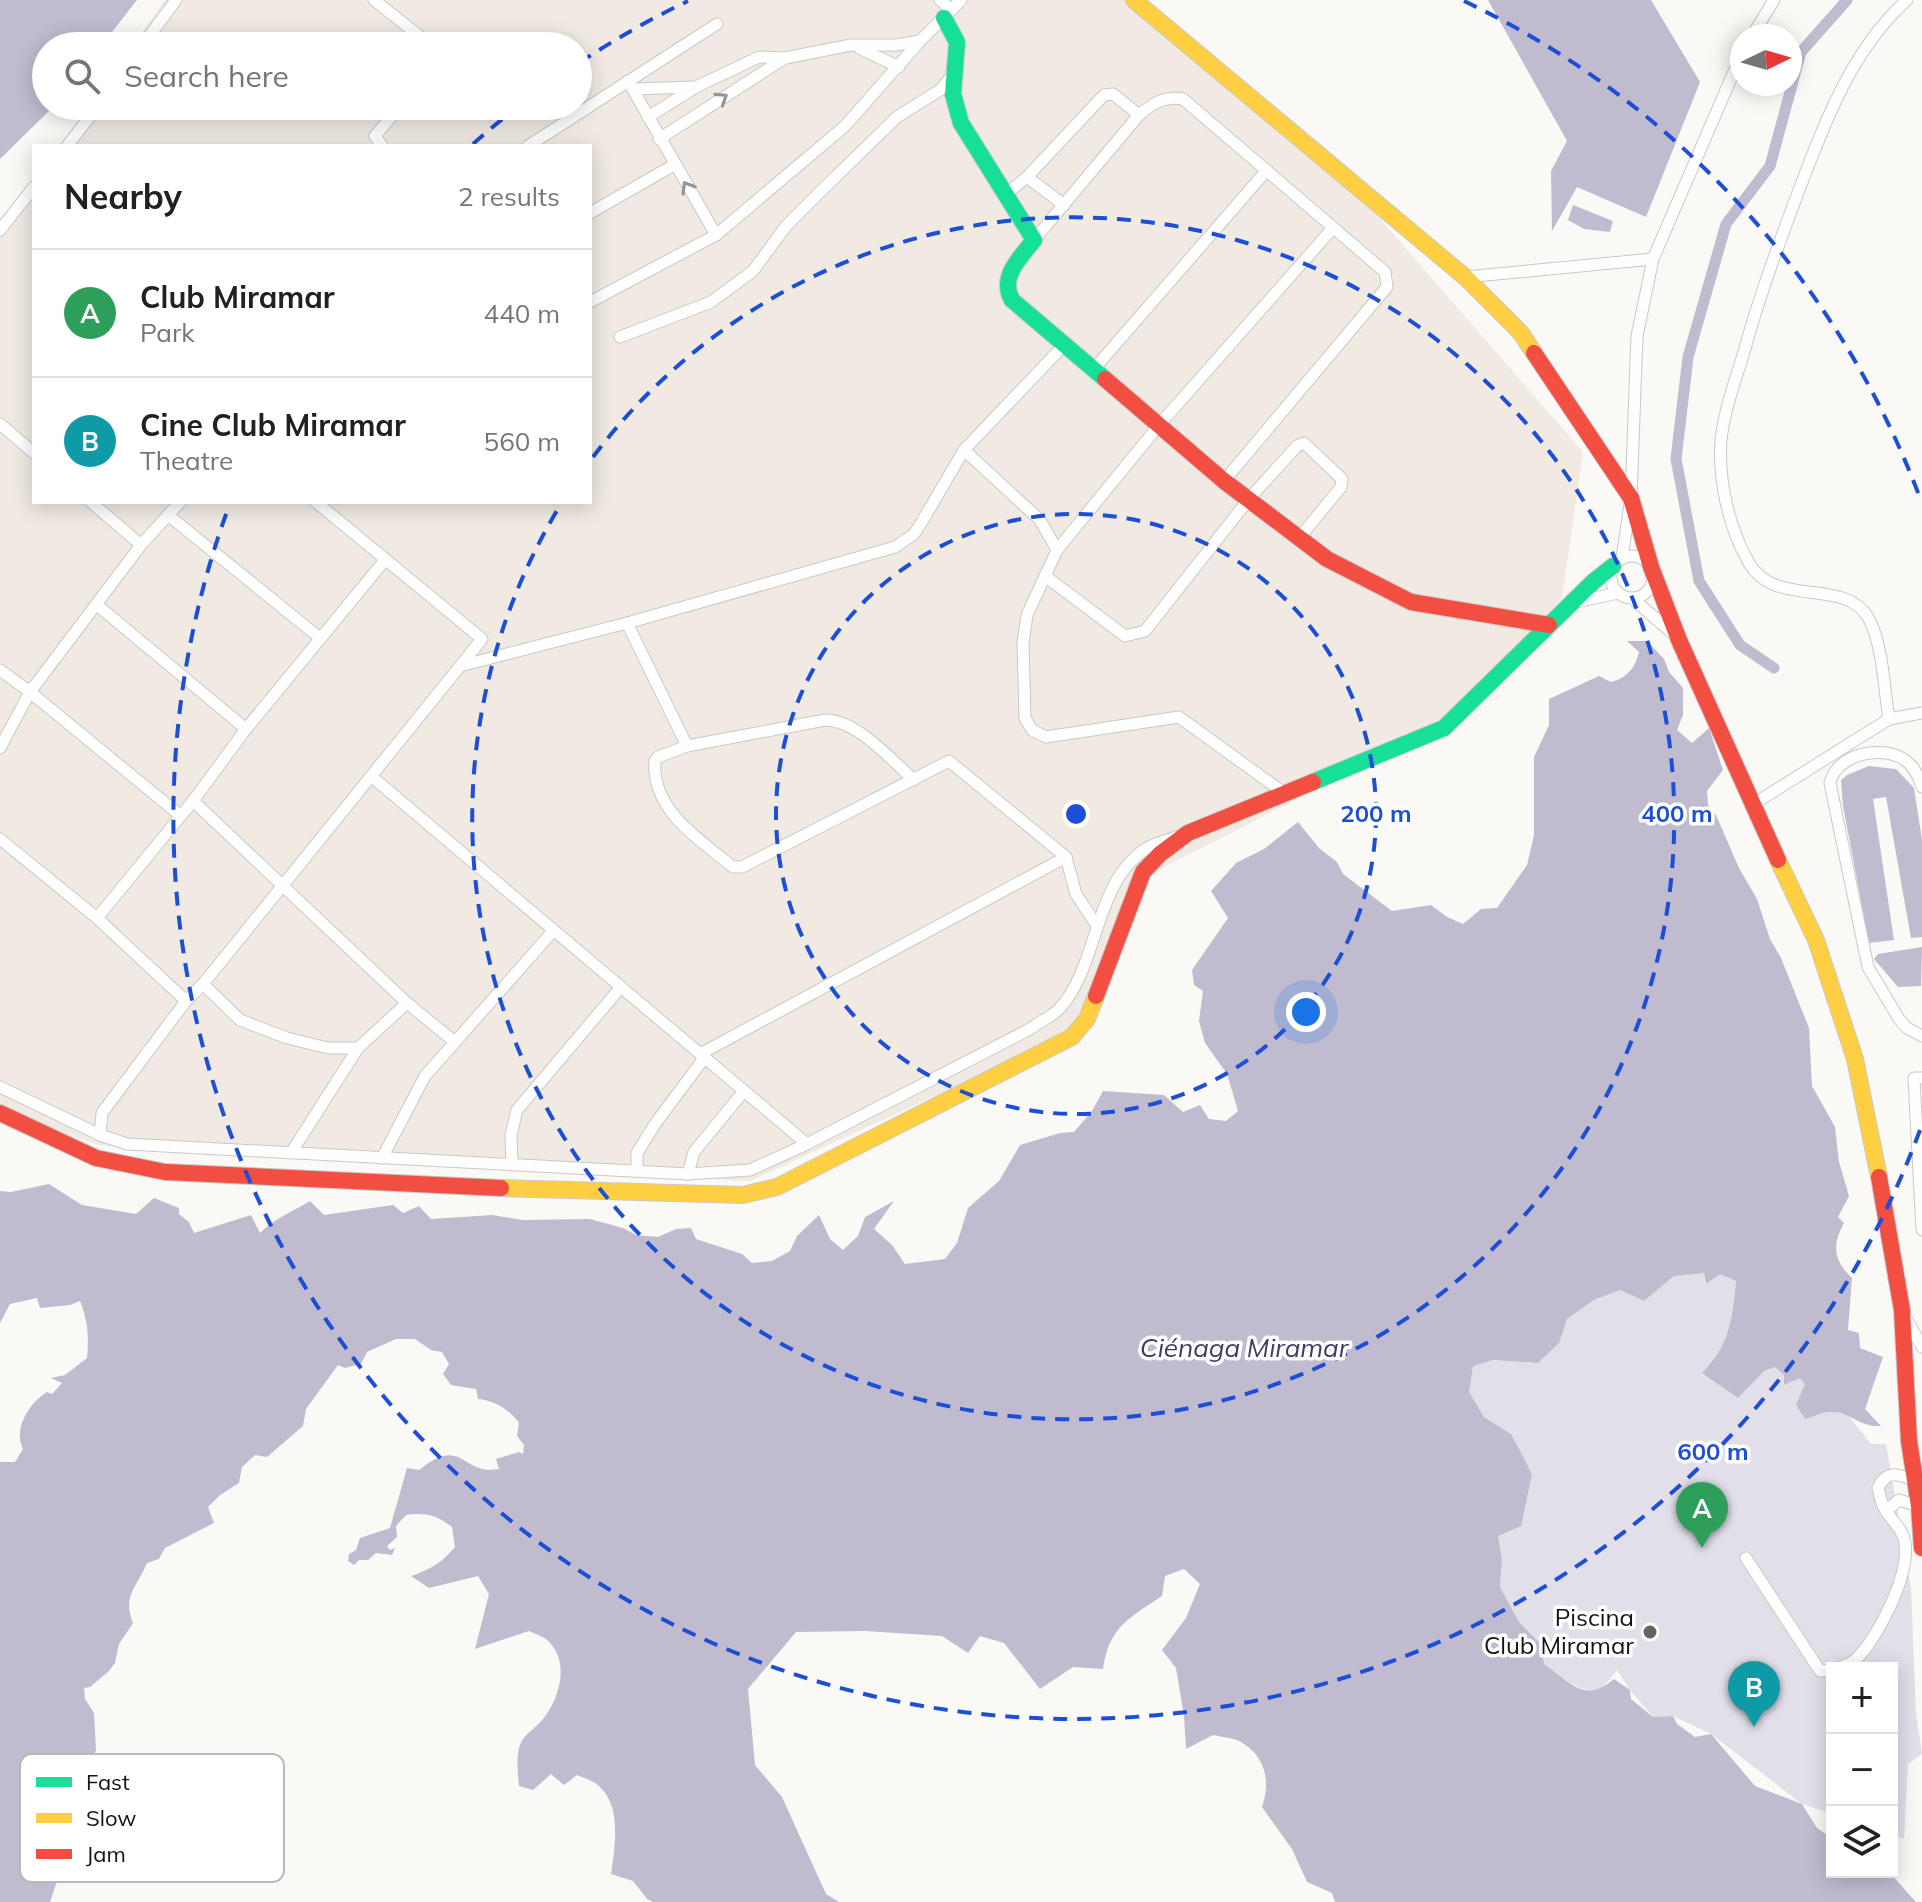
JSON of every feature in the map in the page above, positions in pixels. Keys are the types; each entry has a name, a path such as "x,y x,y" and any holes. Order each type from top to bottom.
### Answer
{"street":[{"path":"152,32 176,0"},
{"path":"374,0 414,32"},
{"path":"940,0 957,42 953,94 961,123 1034,240"},
{"path":"592,301 716,235 845,126 961,0"},
{"path":"1134,0 1465,277 1521,333 1631,498 1653,574 1646,593 1632,598"},
{"path":"1759,24 1774,0"},
{"path":"1889,719 1875,632 1857,603 1842,597 1782,587 1760,577 1750,565 1737,536 1724,491 1721,441 1760,293 1828,112 1883,22 1907,0"},
{"path":"592,108 717,24"},
{"path":"648,117 696,87 759,57 785,58 851,45 896,45 920,41"},
{"path":"851,45 899,67"},
{"path":"659,139 785,58"},
{"path":"620,337 711,302 753,271 786,226 819,193 897,117 940,90 955,72"},
{"path":"1618,593 1611,576 1631,498 1637,336 1653,259 1730,81"},
{"path":"630,85 696,87"},
{"path":"630,85 716,235"},
{"path":"1005,195 1027,177 1104,95 1113,94 1139,115"},
{"path":"1224,481 1387,287 1385,272 1183,99 1172,97 1155,101 1139,115 1034,240 1007,277 1007,294 1224,481 1327,559 1411,602 1549,625"},
{"path":"69,144 87,120"},
{"path":"381,144 375,136 388,120"},
{"path":"531,144 571,120"},
{"path":"592,212 674,165"},
{"path":"1094,369 1267,170"},
{"path":"1027,177 1064,205"},
{"path":"0,230 32,190"},
{"path":"1284,793 1179,717 1046,737 1032,730 1025,718 1023,643 1027,615 1057,550 1160,424 1332,229"},
{"path":"1465,277 1653,259"},
{"path":"460,666 627,623 895,547 914,534 964,450 1064,345"},
{"path":"0,424 32,451"},
{"path":"1045,576 1125,636 1145,631 1249,499 1297,446 1304,443 1342,479 1341,487 1300,537"},
{"path":"964,450 1040,520 1057,550"},
{"path":"93,504 141,545"},
{"path":"0,748 30,692 141,545 178,504"},
{"path":"100,1135 102,1113 186,1001 482,639 318,504"},
{"path":"168,515 320,638"},
{"path":"0,1087 100,1135 127,1144 688,1174 750,1170 807,1144 1030,1029 1059,1010 1089,956 1110,892 1131,863 1147,848 1444,728 1617,562 1638,556 1651,567 1679,640 1816,940 1855,1059 1902,1310 1909,1441 1922,1548"},
{"path":"97,918 385,560"},
{"path":"1571,603 1618,593 1632,598 1679,640"},
{"path":"97,605 246,729"},
{"path":"627,623 687,746"},
{"path":"0,670 181,816"},
{"path":"1752,805 1889,719 1922,713"},
{"path":"914,780 851,726 839,720 687,746 655,761 658,787 672,814 685,828 738,868 914,780 943,762 954,764 1066,857 1076,894 1097,926"},
{"path":"1922,787 1913,767 1903,758 1879,752 1858,755 1841,764 1832,773 1830,783 1868,967 1899,1019 1907,1028 1922,1036"},
{"path":"371,776 807,1144"},
{"path":"193,801 407,1003 455,1042"},
{"path":"0,1113 96,1158 165,1172 597,1192 743,1195 777,1187 1072,1037 1087,1019 1143,872 1160,854 1188,833"},
{"path":"0,839 97,918 186,1001"},
{"path":"637,1171 637,1153 702,1056 1066,857"},
{"path":"382,1158 425,1076 554,930"},
{"path":"203,984 240,1020 287,1038 328,1048 358,1048"},
{"path":"512,1165 511,1135 517,1110 621,987"},
{"path":"291,1153 358,1048 407,1003"},
{"path":"1922,1078 1914,1078 1922,1230"},
{"path":"688,1174 694,1152 744,1091"},
{"path":"1902,1310 1922,1347"},
{"path":"1851,1662 1871,1638 1900,1583 1906,1545 1902,1531 1886,1511 1878,1488 1883,1478 1890,1474 1900,1474 1916,1481"},
{"path":"1886,1511 1899,1500 1919,1506"},
{"path":"1746,1558 1820,1671 1826,1670"}],"shaded area":[{"path":"165,0 1125,0 1377,215 1583,452 1562,598 1441,725 1147,876 1070,1034 750,1181 98,1145 0,1110 0,223 32,182 32,504 592,504 592,144 62,144 80,120 592,120 592,32 142,32"},
{"path":"1704,1273 1705,1283 1720,1273 1736,1281 1733,1318 1717,1358 1702,1373 1764,1371 1775,1366 1785,1375 1800,1378 1829,1411 1848,1415 1871,1444 1886,1444 1911,1588 1916,1713 1922,1754 1908,1764 1904,1839 1898,1837 1898,1662 1826,1662 1826,1812 1802,1804 1711,1734 1673,1716 1653,1717 1617,1670 1601,1690 1584,1689 1565,1679 1544,1664 1541,1644 1519,1622 1500,1587 1502,1560 1498,1536 1511,1434 1484,1417 1468,1392 1473,1365 1493,1360 1538,1363 1558,1343 1567,1319 1594,1300 1620,1290 1644,1301 1674,1276"}],"water":[{"path":"0,0 137,0 112,32 32,32 32,120 40,120 0,159"},
{"path":"1488,0 1651,0 1700,82 1646,217 1577,187 1552,231 1551,171 1567,141"},
{"path":"1573,205 1613,221 1610,232 1584,229 1568,220"},
{"name":"Ciénaga Miramar","path":"1627,641 1647,641 1664,659 1669,672 1683,688 1683,715 1677,730 1692,743 1709,728 1723,770 1707,791 1708,805 1716,815 1739,868 1757,899 1770,939 1781,958 1809,1028 1812,1086 1835,1127 1839,1162 1849,1196 1838,1217 1844,1223 1836,1245 1841,1265 1852,1278 1848,1330 1859,1333 1860,1348 1883,1357 1865,1409 1881,1426 1866,1424 1838,1413 1825,1412 1805,1419 1796,1405 1805,1384 1800,1378 1784,1385 1784,1375 1775,1367 1764,1371 1738,1398 1702,1373 1724,1342 1736,1281 1720,1274 1706,1284 1704,1273 1674,1276 1644,1301 1620,1290 1594,1300 1567,1319 1559,1343 1538,1363 1493,1360 1473,1366 1469,1392 1484,1417 1511,1434 1532,1474 1521,1526 1498,1536 1502,1560 1500,1587 1519,1622 1541,1644 1544,1664 1570,1683 1578,1688 1594,1690 1614,1679 1630,1690 1631,1699 1653,1717 1673,1716 1677,1724 1695,1737 1711,1734 1755,1786 1802,1804 1817,1828 1826,1834 1826,1878 1894,1878 1916,1902 1335,1902 1332,1893 1307,1882 1292,1849 1262,1807 1266,1790 1265,1772 1252,1750 1237,1740 1213,1735 1186,1749 1176,1668 1162,1650 1186,1618 1200,1584 1184,1569 1165,1576 1162,1596 1122,1625 1110,1643 1103,1669 1073,1667 1040,1689 1004,1643 980,1636 968,1653 942,1636 865,1631 796,1632 748,1689 755,1765 782,1797 826,1894 839,1902 653,1902 633,1881 611,1874 615,1838 613,1813 604,1791 595,1783 577,1775 564,1785 551,1774 533,1790 519,1786 519,1748 554,1701 561,1668 554,1648 546,1639 529,1631 475,1649 489,1594 478,1576 429,1588 411,1576 435,1565 455,1547 452,1527 430,1515 406,1515 396,1526 397,1537 387,1546 390,1550 395,1548 392,1555 376,1553 354,1565 348,1561 360,1538 390,1528 407,1468 419,1470 434,1460 454,1456 486,1470 499,1469 496,1459 519,1452 523,1454 524,1445 517,1436 519,1423 511,1414 501,1406 478,1399 476,1389 451,1385 443,1374 449,1364 442,1352 431,1350 415,1339 396,1339 367,1352 361,1364 345,1368 338,1365 306,1409 303,1426 267,1457 255,1455 242,1467 239,1483 208,1507 214,1523 165,1548 159,1559 147,1563 130,1598 133,1623 119,1644 115,1663 90,1687 84,1688 85,1699 94,1713 94,1754 20,1754 20,1882 57,1882 50,1902 0,1902 0,1462 15,1462 23,1449 20,1433 24,1417 40,1397 47,1392 52,1394 62,1383 51,1378 65,1375 87,1358 88,1343 80,1301 40,1308 37,1298 10,1304 0,1323 0,1191 11,1192 49,1184 82,1205 136,1214 154,1198 179,1208 179,1214 189,1222 194,1233 251,1215 260,1233 310,1201 324,1215 393,1205 403,1213 419,1206 431,1219 492,1215 523,1220 590,1219 636,1235 658,1237 676,1229 691,1228 696,1239 742,1254 752,1263 772,1261 790,1251 797,1236 819,1215 830,1239 843,1250 858,1236 865,1217 894,1201 874,1229 892,1245 905,1264 945,1259 957,1243 968,1208 999,1181 1020,1145 1074,1132 1092,1111 1103,1091 1164,1095 1183,1112 1200,1105 1209,1119 1226,1121 1238,1111 1227,1074 1205,1043 1199,1021 1203,991 1194,985 1192,970 1228,918 1211,891 1236,863 1264,849 1298,822 1319,848 1337,862 1343,874 1392,911 1431,905 1463,924 1481,909 1497,908 1527,865 1534,835 1534,757 1549,725 1549,699 1599,676 1611,682 1617,680 1626,675 1639,652"},
{"path":"1869,766 1896,769 1914,788 1922,840 1922,937 1911,938 1886,797 1873,799 1894,940 1869,943 1843,806 1841,780"},
{"path":"1922,947 1921,986 1898,987 1874,959 1878,954"}],"waterway":[{"path":"1774,668 1740,645 1699,581 1676,459 1688,357 1726,224 1770,166 1801,52 1847,0"}],"traffic: fast":[{"path":"944,18 957,42 953,94 961,123 1034,240 1017,261 1010,276 1008,283 1012,300 1105,379"},
{"path":"1313,782 1444,728 1613,566"}],"traffic: slow":[{"path":"1134,0 1465,277 1521,333 1534,353"},
{"path":"1778,860 1816,940 1855,1059 1879,1177"},
{"path":"501,1188 743,1195 777,1187 1072,1037 1087,1019 1096,996"}],"traffic: jam":[{"path":"1534,353 1631,498 1651,567 1679,640 1778,860"},
{"path":"1105,379 1224,481 1327,559 1411,602 1549,625"},
{"path":"1096,996 1143,872 1160,854 1188,833 1313,782"},
{"path":"0,1113 96,1158 165,1172 501,1188"},
{"path":"1879,1177 1902,1310 1909,1441 1922,1548"}],"place":[{"name":"Club Miramar","path":"1702,1548"},
{"name":"Piscina Club Miramar","path":"1650,1632"},
{"name":"Cine Club Miramar","path":"1754,1727"}]}
